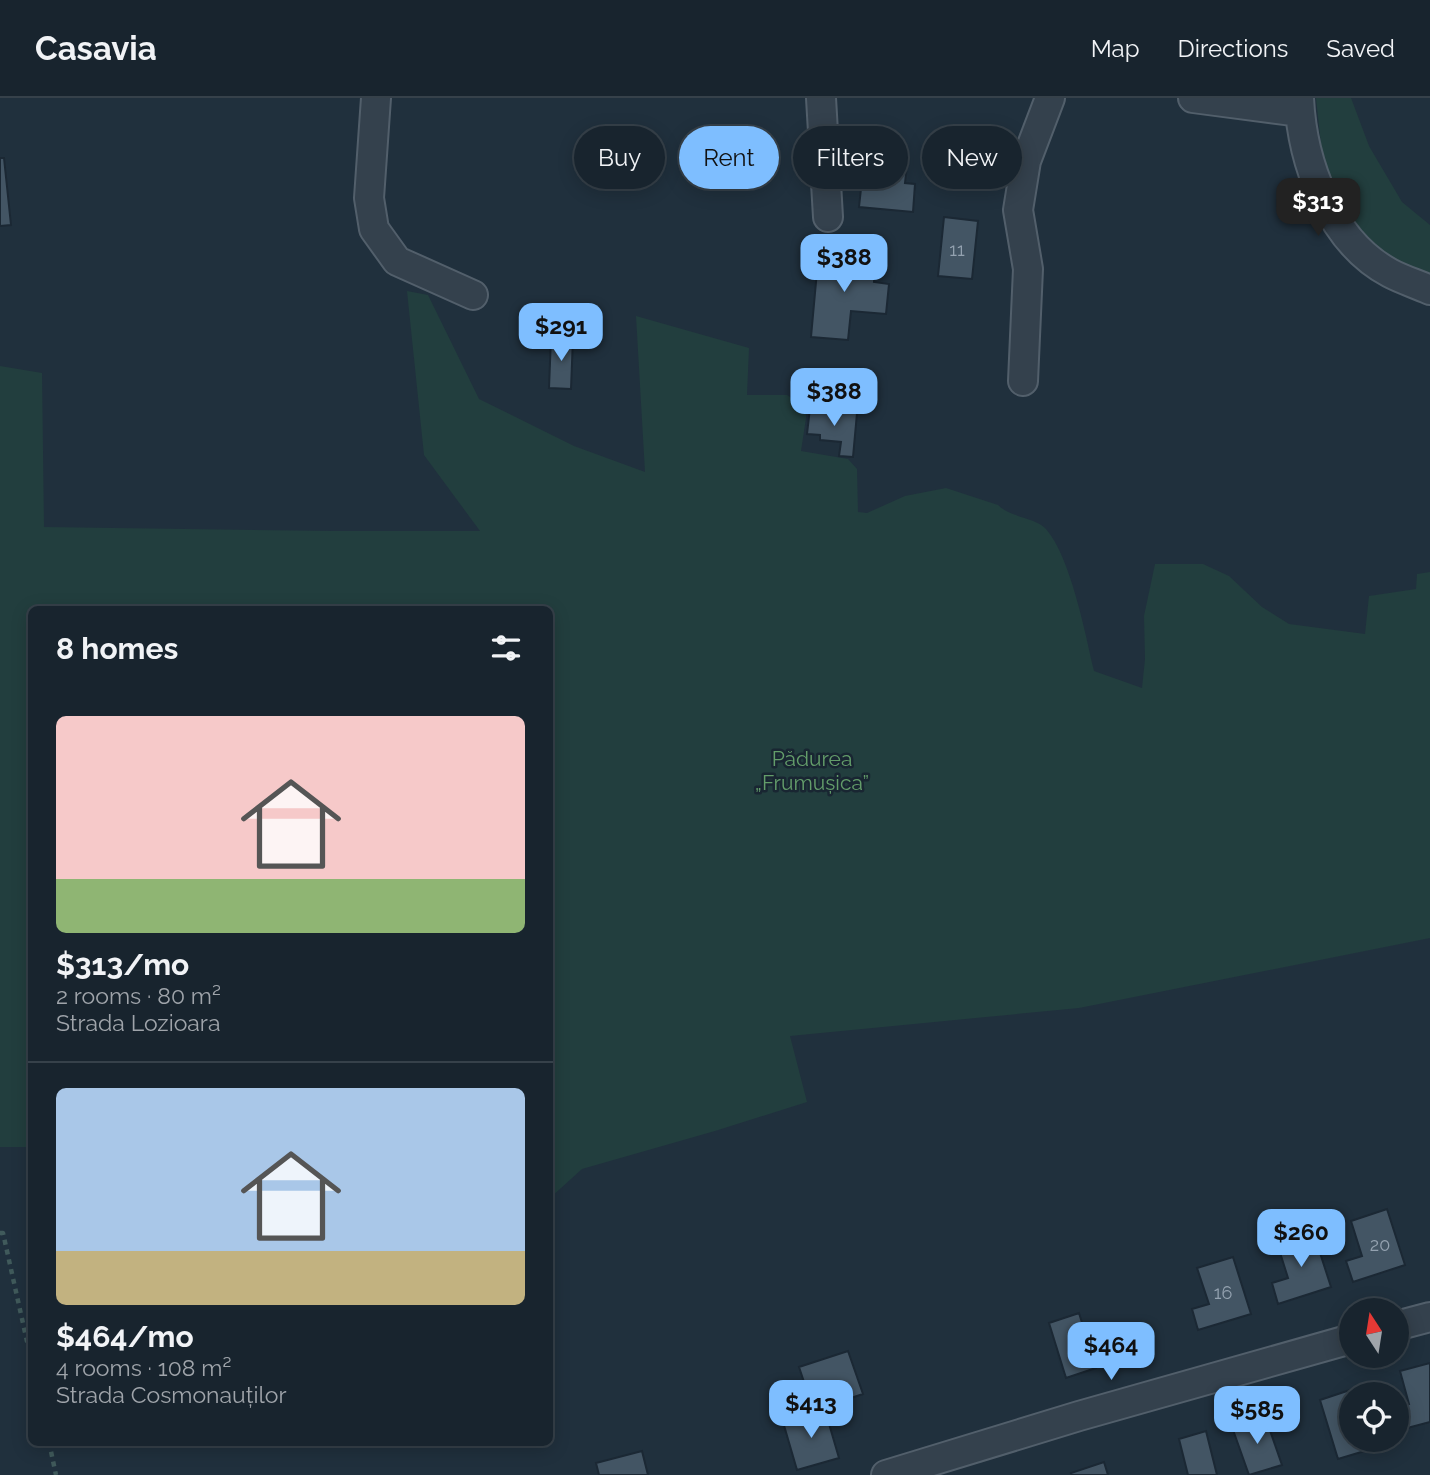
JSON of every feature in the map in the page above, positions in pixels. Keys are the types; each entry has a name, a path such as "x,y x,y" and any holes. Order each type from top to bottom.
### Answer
{"street":[{"path":"376,98 369,198 374,229 397,261 473,295"},
{"path":"821,98 828,217"},
{"path":"1023,381 1028,269 1018,210 1026,161 1050,98"},
{"path":"1193,98 1300,105 1310,161 1323,200 1351,242 1388,272 1430,290"},
{"path":"1409,1323 1430,1317"},
{"path":"886,1475 1079,1416 1339,1342"}],"path":[{"path":"0,1233 3,1233 28,1345"},
{"path":"50,1446 56,1475"}],"green space":[{"path":"1316,98 1351,98 1369,146 1402,202 1430,225 1430,275 1400,266 1369,246 1339,199 1322,154"},
{"name":"Pădurea „Frumușica”","path":"407,291 428,295 479,399 574,446 645,472 636,316 749,348 747,395 787,395 806,407 801,451 848,459 857,469 858,512 867,513 905,496 946,488 998,505 1009,513 1036,522 1046,529 1063,558 1070,577 1094,671 1142,688 1145,659 1144,616 1155,564 1203,564 1229,576 1262,607 1289,624 1365,634 1369,596 1416,589 1417,574 1430,572 1430,938 1079,1008 790,1036 807,1102 582,1169 553,1195 553,606 28,606 28,1146 0,1147 0,366 42,373 44,527 480,531 424,455"}],"building":[{"path":"0,158 4,158 11,225 0,226"},
{"path":"908,183 915,184 913,212 859,207 861,189 908,189"},
{"path":"944,217 978,221 972,279 938,276"},
{"path":"819,249 842,251 842,258 876,262 874,282 889,284 886,314 851,311 848,340 811,337"},
{"path":"551,337 573,337 571,389 549,388"},
{"path":"810,408 857,413 853,457 839,456 841,442 820,440 820,435 807,434"},
{"path":"1387,1209 1405,1265 1353,1282 1346,1261 1362,1256 1351,1221"},
{"path":"1313,1231 1331,1287 1278,1304 1272,1283 1288,1278 1277,1243"},
{"path":"1233,1257 1251,1314 1198,1330 1192,1309 1209,1304 1197,1268"},
{"path":"1079,1313 1096,1368 1066,1378 1049,1323"},
{"path":"848,1351 863,1394 842,1401 837,1384 808,1394 799,1367"},
{"path":"1430,1363 1430,1422 1409,1428 1409,1382 1403,1382 1400,1371"},
{"path":"1339,1394 1339,1452 1361,1452 1338,1459 1320,1400"},
{"path":"825,1410 839,1458 797,1470 783,1422"},
{"path":"1265,1416 1282,1465 1249,1475 1232,1427"},
{"path":"1206,1431 1217,1475 1188,1475 1179,1439"},
{"path":"642,1451 648,1475 599,1475 596,1463"},
{"path":"1104,1462 1108,1475 1071,1473"}]}
